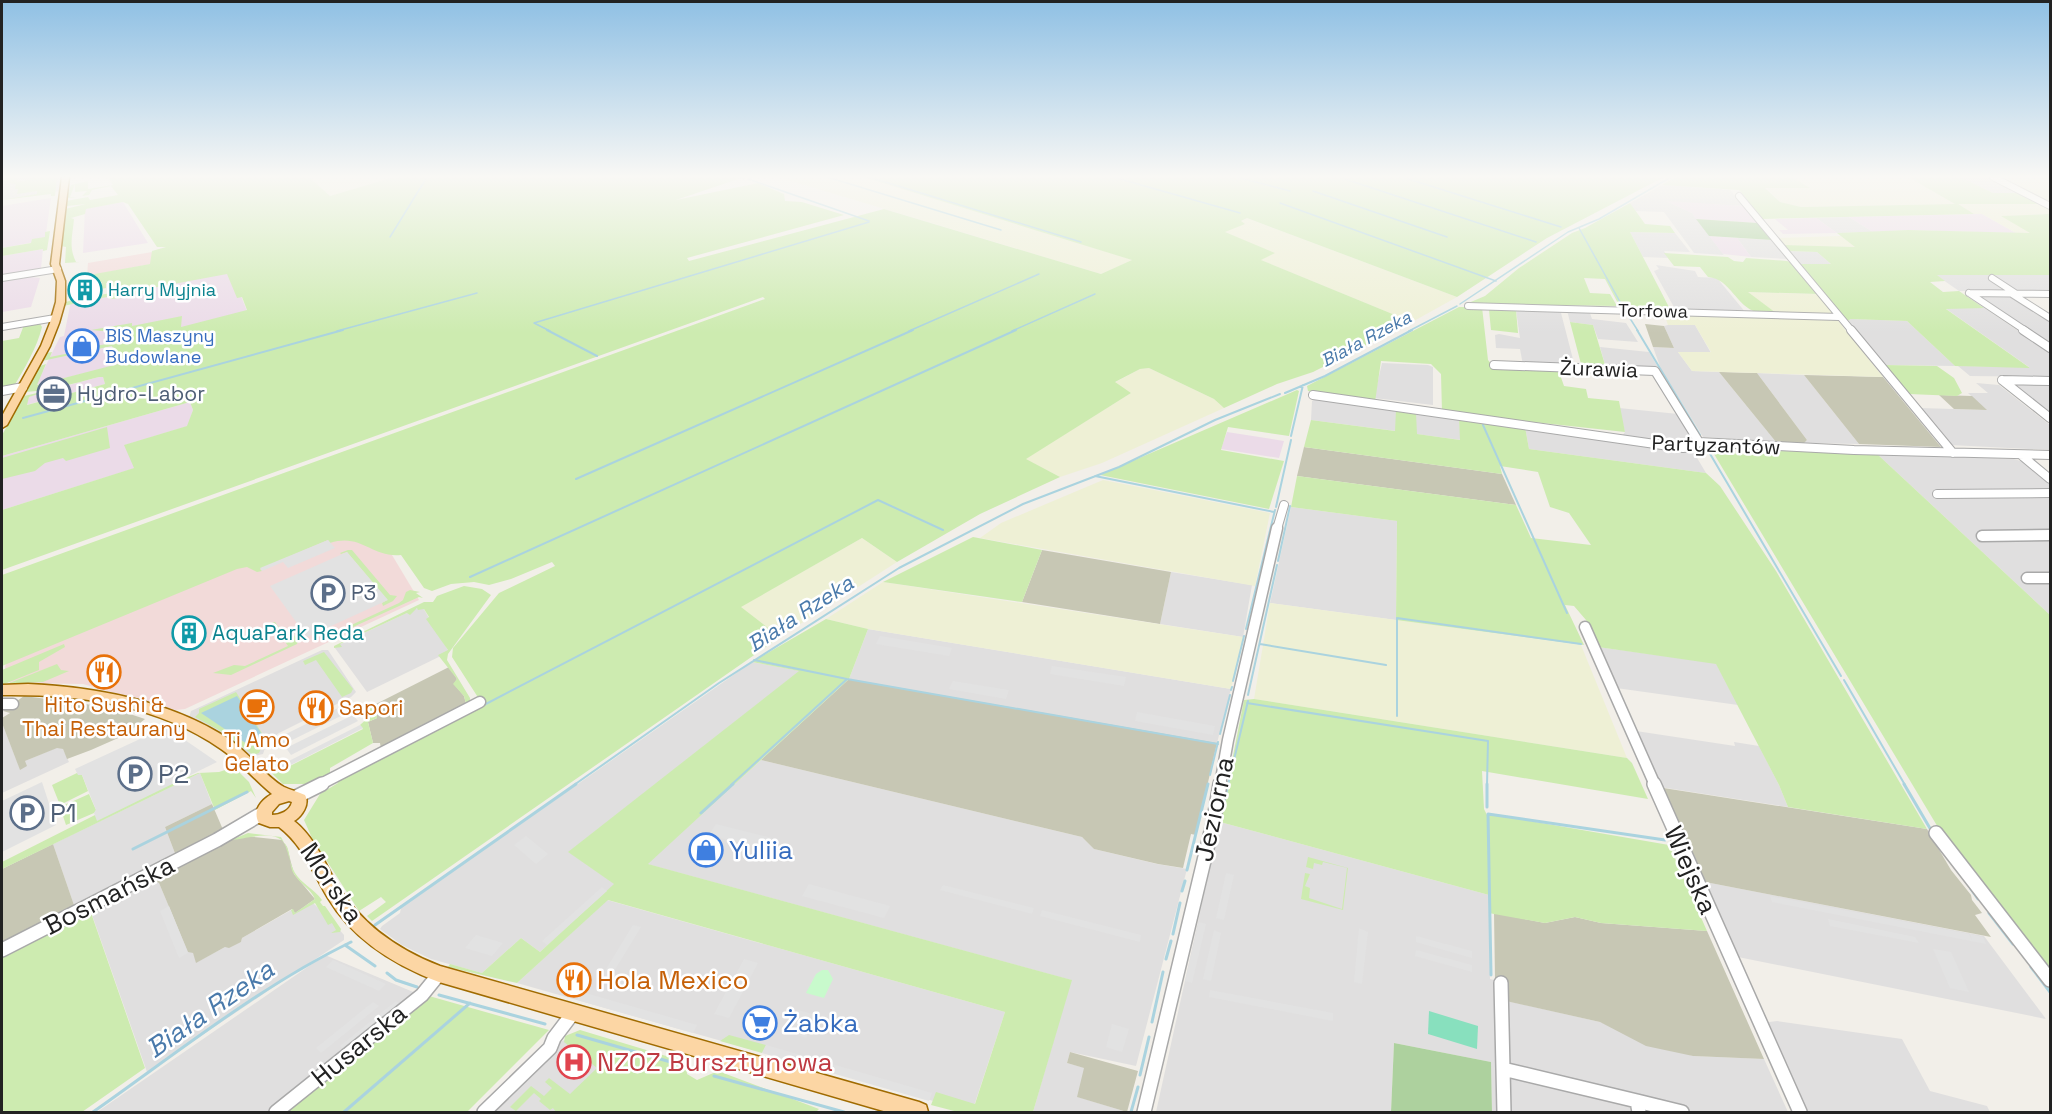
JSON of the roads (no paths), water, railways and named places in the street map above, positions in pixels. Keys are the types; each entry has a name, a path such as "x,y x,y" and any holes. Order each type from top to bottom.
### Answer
{"main road":[{"path":"3,420 51,332 62,292 55,264 60,229"},
{"path":"2,690 52,690 129,703 174,717 209,733 250,764 282,808"},
{"name":"Morska","path":"282,808 339,901 365,932 396,955 439,974 919,1113"}],"street":[{"path":"1766,229 1953,453"},
{"path":"2,278 58,269"},
{"path":"1992,278 2050,318"},
{"path":"2050,294 1969,293 2050,348"},
{"name":"Torfowa","path":"1468,306 1839,317"},
{"path":"2,327 55,318"},
{"name":"Żurawia","path":"1494,365 1655,371 1699,442"},
{"path":"2050,381 2002,380 2050,418"},
{"path":"2,391 23,387"},
{"name":"Partyzantów","path":"1313,395 1683,448 1692,447 1699,442 2050,456"},
{"path":"2022,455 2050,479"},
{"path":"1936,495 2050,493"},
{"name":"Jeziorna","path":"1144,1113 1214,819 1228,740 1268,561 1284,506"},
{"path":"1982,536 2050,535"},
{"path":"2027,579 2050,578"},
{"name":"Wiejska","path":"1585,627 1800,1113"},
{"name":"Bosmańska","path":"2,950 282,808 480,702"},
{"path":"1936,833 2050,980"},
{"name":"Husarska","path":"276,1113 422,995 439,974"},
{"path":"1501,983 1504,1113"},
{"path":"484,1113 550,1048 554,1038 573,1013"},
{"path":"1503,1069 1638,1107 1682,1113"}],"water":[{"path":"237,696 263,736 247,744 201,713"}],"waterway":[{"path":"390,237 395,229"},
{"path":"550,331 534,323 846,229"},
{"path":"1039,229 1081,242"},
{"path":"1352,229 1495,281"},
{"path":"1424,229 1447,237"},
{"path":"1497,229 1536,242"},
{"name":"Biała Rzeka","path":"1495,281 1575,229"},
{"path":"1580,229 1624,309"},
{"path":"909,331 1039,274"},
{"name":"Biała Rzeka","path":"1460,304 1495,281"},
{"path":"337,331 477,293"},
{"path":"1012,331 1095,294"},
{"name":"Biała Rzeka","path":"1409,331 1457,306"},
{"path":"1626,312 1638,331"},
{"path":"23,418 343,330"},
{"path":"547,330 597,356"},
{"path":"576,479 913,330"},
{"path":"470,577 1016,330"},
{"name":"Biała Rzeka","path":"1303,385 1412,330"},
{"path":"1637,330 1700,435"},
{"name":"Biała Rzeka","path":"1285,393 1303,385"},
{"path":"1291,436 1303,385"},
{"name":"Biała Rzeka","path":"1095,476 1215,420 1280,394"},
{"path":"1483,425 1567,613"},
{"path":"1276,507 1291,440"},
{"path":"1706,447 1841,676"},
{"name":"Biała Rzeka","path":"755,660 899,568 1023,504 1095,476"},
{"path":"1095,476 1274,512"},
{"path":"482,706 878,500 943,530"},
{"path":"1278,561 1290,506"},
{"path":"1246,629 1275,510"},
{"path":"1248,695 1277,565"},
{"path":"1397,716 1397,618 1581,644"},
{"path":"1233,681 1244,636"},
{"path":"1260,644 1386,665"},
{"name":"Biała Rzeka","path":"574,785 755,660"},
{"path":"755,660 847,679"},
{"path":"731,785 847,679"},
{"path":"847,679 1218,744"},
{"path":"1844,680 1905,785"},
{"path":"1220,734 1230,695"},
{"path":"1228,785 1248,703"},
{"path":"1248,703 1488,741 1487,785"},
{"path":"1210,775 1218,744"},
{"path":"343,778 402,748"},
{"name":"Biała Rzeka","path":"375,925 576,784"},
{"path":"701,813 733,784"},
{"path":"1187,870 1208,784"},
{"path":"1223,806 1228,784"},
{"path":"1904,784 1931,830"},
{"path":"1487,785 1487,807"},
{"path":"133,849 247,792"},
{"path":"1491,975 1488,814 1665,840"},
{"path":"1182,891 1185,881"},
{"path":"1971,889 1978,899"},
{"path":"1173,934 1180,903"},
{"path":"1989,913 2013,944"},
{"path":"1166,959 1171,941"},
{"name":"Biała Rzeka","path":"345,945 351,942"},
{"name":"Biała Rzeka","path":"93,1112 251,1000 345,945"},
{"path":"345,945 375,966"},
{"path":"2031,967 2050,992"},
{"path":"1152,1022 1163,972"},
{"path":"387,973 396,980 417,987"},
{"path":"439,995 470,1003"},
{"path":"344,1112 470,1003"},
{"path":"470,1003 545,1024"},
{"path":"577,1035 681,1065"},
{"path":"1140,1075 1149,1037"},
{"path":"714,1076 844,1112"},
{"path":"1131,1112 1138,1087"}],"place":[{"name":"Harry Myjnia","path":"85,290"},
{"name":"BIS Maszyny Budowlane","path":"82,346"},
{"name":"Hydro-Labor","path":"54,394"},
{"name":"P3","path":"328,593"},
{"name":"AquaPark Reda","path":"189,633"},
{"name":"Hito Sushi & Thai Restaurany","path":"104,672"},
{"name":"Ti Amo Gelato","path":"257,707"},
{"name":"Sapori","path":"316,708"},
{"name":"P2","path":"135,774"},
{"name":"P1","path":"27,813"},
{"name":"Yuliia","path":"706,850"},
{"name":"Hola Mexico","path":"574,980"},
{"name":"Żabka","path":"760,1023"},
{"name":"NZOZ Bursztynowa","path":"574,1062"}]}
